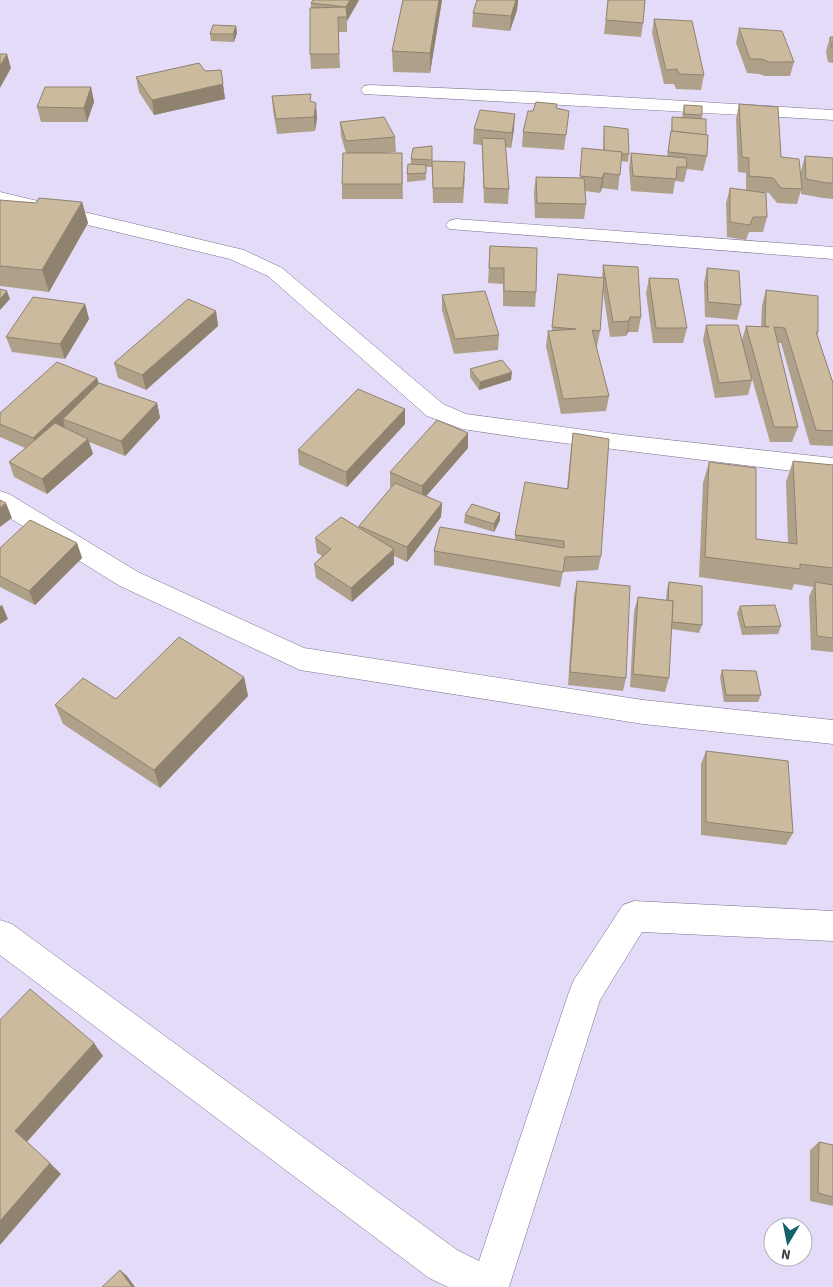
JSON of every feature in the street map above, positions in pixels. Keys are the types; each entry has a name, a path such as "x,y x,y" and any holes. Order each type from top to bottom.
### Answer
{"street":[{"path":"370,90 546,97 833,115"},
{"path":"0,198 237,254 275,272 434,410 462,421 623,443 833,466"},
{"path":"456,225 833,253"},
{"path":"0,500 129,579 300,659 643,712 833,732"},
{"path":"0,935 443,1264 490,1287 586,992 634,916 833,926"}],"building":[{"path":"313,0 350,0 346,7 311,3"},
{"path":"403,0 439,0 430,53 392,51"},
{"path":"477,0 516,0 511,16 473,13"},
{"path":"608,0 645,0 643,23 606,20"},
{"path":"346,7 347,17 338,17 339,54 310,54 310,8"},
{"path":"654,19 692,21 704,75 679,74 677,69 666,70"},
{"path":"213,25 236,26 233,34 210,34"},
{"path":"739,28 782,31 794,62 769,62 762,59 750,59"},
{"path":"830,37 833,37 833,48 832,48"},
{"path":"0,54 7,54 0,66"},
{"path":"199,63 205,71 221,70 223,84 152,100 136,77"},
{"path":"45,87 91,87 84,108 37,107"},
{"path":"311,94 310,101 316,103 314,117 276,119 272,96"},
{"path":"536,102 557,104 556,108 569,111 566,135 523,132 528,111 533,111"},
{"path":"739,104 778,107 781,157 799,159 802,189 781,188 773,178 749,176 749,158 742,157"},
{"path":"684,105 702,106 702,115 684,114"},
{"path":"480,110 515,114 512,133 474,129"},
{"path":"384,117 395,137 346,141 340,122"},
{"path":"672,117 706,119 706,135 672,131"},
{"path":"604,126 628,129 629,154 604,151"},
{"path":"671,131 708,135 707,156 668,152"},
{"path":"482,138 505,139 509,189 484,188"},
{"path":"432,146 432,160 411,159 413,148"},
{"path":"582,148 622,152 620,175 604,173 602,178 580,176"},
{"path":"343,153 402,153 402,184 342,184"},
{"path":"631,153 686,158 687,167 677,167 676,179 633,176"},
{"path":"805,156 833,158 833,183 806,179"},
{"path":"432,161 465,162 463,188 433,188"},
{"path":"408,164 426,165 426,173 407,174"},
{"path":"536,177 584,178 586,204 537,203"},
{"path":"730,188 766,193 767,217 753,217 750,225 730,222"},
{"path":"39,198 82,202 42,270 0,266 0,200 36,203"},
{"path":"490,246 537,248 536,292 504,291 504,268 489,268"},
{"path":"603,265 638,267 641,317 630,317 629,321 613,322"},
{"path":"707,268 739,271 741,305 708,302"},
{"path":"558,274 604,278 600,331 592,330 609,396 563,399 548,331 576,329 552,327"},
{"path":"649,278 678,279 687,328 656,328"},
{"path":"0,289 7,291 0,299"},
{"path":"766,290 818,296 818,332 816,332 833,383 833,431 816,430 785,328 774,327 798,427 774,427 746,326 769,327 765,326"},
{"path":"485,291 499,335 455,339 442,295"},
{"path":"33,297 85,304 60,344 6,337"},
{"path":"188,299 216,311 142,375 114,363"},
{"path":"706,325 738,325 752,380 719,383"},
{"path":"502,360 512,372 480,382 470,369"},
{"path":"57,362 97,378 33,438 0,424 0,413"},
{"path":"99,383 157,403 121,441 63,419"},
{"path":"358,389 405,409 346,472 298,450"},
{"path":"437,420 468,433 422,486 390,472"},
{"path":"55,423 88,439 42,479 9,462"},
{"path":"573,433 609,439 601,556 565,557 563,572 434,551 440,527 564,548 564,541 515,535 525,482 568,489"},
{"path":"793,461 833,465 833,568 800,564 800,569 705,557 709,462 756,468 756,539 797,544"},
{"path":"395,483 442,503 407,547 359,526"},
{"path":"0,500 6,503 0,508"},
{"path":"472,504 500,513 494,524 465,515"},
{"path":"341,517 394,549 351,588 314,564 331,549 315,538"},
{"path":"30,520 77,543 29,591 0,576 0,548"},
{"path":"577,581 630,586 626,678 570,672"},
{"path":"669,582 702,586 702,625 672,622 673,601 668,600"},
{"path":"815,582 833,585 833,638 817,636"},
{"path":"638,597 673,601 669,678 633,674"},
{"path":"775,605 781,626 745,627 740,606"},
{"path":"179,637 244,677 154,770 55,705 83,678 116,699"},
{"path":"722,670 756,671 761,695 726,695"},
{"path":"706,751 788,761 793,833 706,822"},
{"path":"30,989 94,1043 15,1131 50,1163 0,1221 0,1020"},
{"path":"819,1142 833,1145 833,1197 818,1193"},
{"path":"120,1270 132,1287 102,1287"}]}
